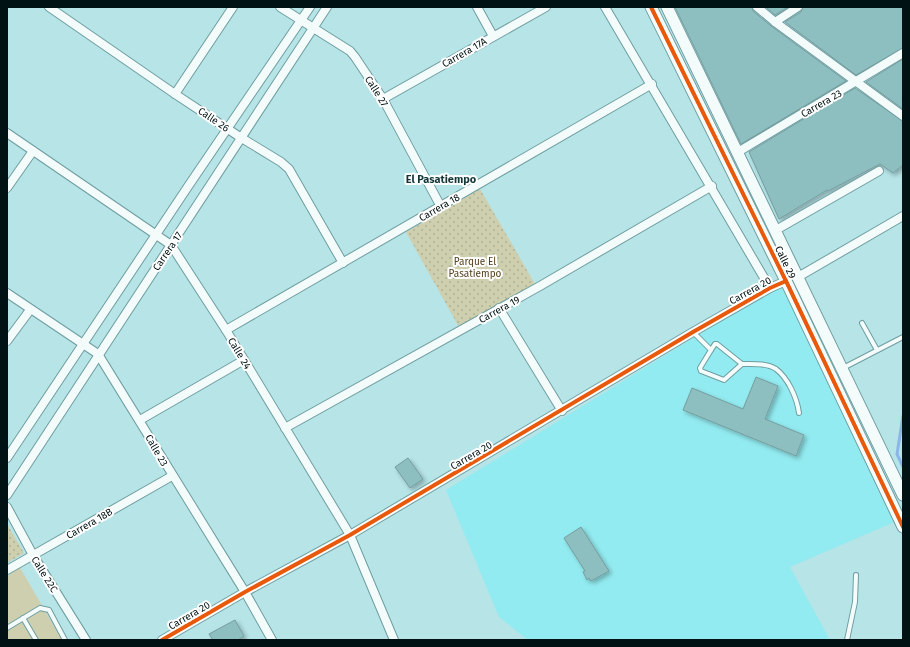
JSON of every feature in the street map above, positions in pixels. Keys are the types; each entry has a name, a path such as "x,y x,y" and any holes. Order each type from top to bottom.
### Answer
{"main road":[{"name":"Calle 29","path":"667,7 842,368 900,480 903,495"},
{"name":"Calle 29","path":"652,8 786,281 903,527"}],"street":[{"name":"Calle 26","path":"50,7 175,94 281,162 289,169 343,263"},
{"path":"175,94 233,7"},
{"name":"Calle 27","path":"280,7 350,51 383,100 440,205"},
{"name":"Carrera 17","path":"7,458 227,128 310,7"},
{"name":"Carrera 17","path":"7,495 240,137 327,7"},
{"path":"477,7 493,36"},
{"name":"Carrera 17A","path":"383,100 546,7"},
{"path":"605,7 712,186 770,288"},
{"path":"757,7 775,22 903,116"},
{"path":"775,22 798,7"},
{"name":"Carrera 23","path":"738,152 857,82 903,53"},
{"name":"Carrera 18","path":"226,330 440,205 481,184 652,84"},
{"name":"Calle 24","path":"7,134 157,234 171,245 226,330 350,535 394,640"},
{"path":"7,188 33,151"},
{"path":"776,230 878,171"},
{"name":"Carrera 19","path":"285,428 540,286 712,186"},
{"path":"798,277 903,216"},
{"name":"Carrera 20","path":"162,640 245,592 350,535 562,411 693,332 770,288 786,281"},
{"name":"Calle 23","path":"7,293 30,310 98,354 245,592 272,640"},
{"path":"499,308 562,411"},
{"path":"7,341 30,310"},
{"path":"140,420 244,360"},
{"name":"Carrera 18B","path":"7,570 172,476"},
{"name":"Calle 22C","path":"7,508 33,555 86,640"}],"lane":[{"path":"862,323 877,350"},
{"path":"693,332 711,350"},
{"path":"842,368 903,337"},
{"path":"742,364 715,344 700,368 701,371 724,380 742,364 755,363 776,369 785,379 798,403 799,413"},
{"path":"847,640 855,602 856,575"},
{"path":"7,628 40,608 49,610 65,640"},
{"path":"23,618 36,640"}],"shaded area":[{"path":"786,281 899,520 790,567 830,640 528,640 499,617 446,490"}],"green space":[{"name":"Parque El Pasatiempo","path":"480,189 535,284 459,327 406,232"},
{"path":"7,524 24,553 7,563"},
{"path":"19,566 62,640 7,640 7,577"}],"building":[{"path":"675,7 752,7 753,11 771,26 846,81 741,144"},
{"path":"766,7 788,7 775,15"},
{"path":"803,7 903,7 903,48 856,75 785,22 801,12"},
{"path":"903,59 903,109 866,82"},
{"path":"855,88 903,121 903,165 893,173 880,164 828,191 827,190 779,219 749,152"},
{"path":"756,377 778,386 765,419 804,435 796,456 683,410 692,388 743,409"},
{"path":"408,458 423,479 410,488 395,467"},
{"path":"581,527 609,571 591,581 589,578 587,580 583,572 585,571 564,538"},
{"path":"235,620 244,636 238,640 213,640 209,634"}],"waterway":[{"path":"903,416 897,454 903,467"}],"cycle path":[{"path":"651,7 786,281 903,527"},
{"path":"162,640 245,592 350,535 693,332 770,288 786,281"}],"district":[{"name":"El Pasatiempo","path":"441,179"}]}
